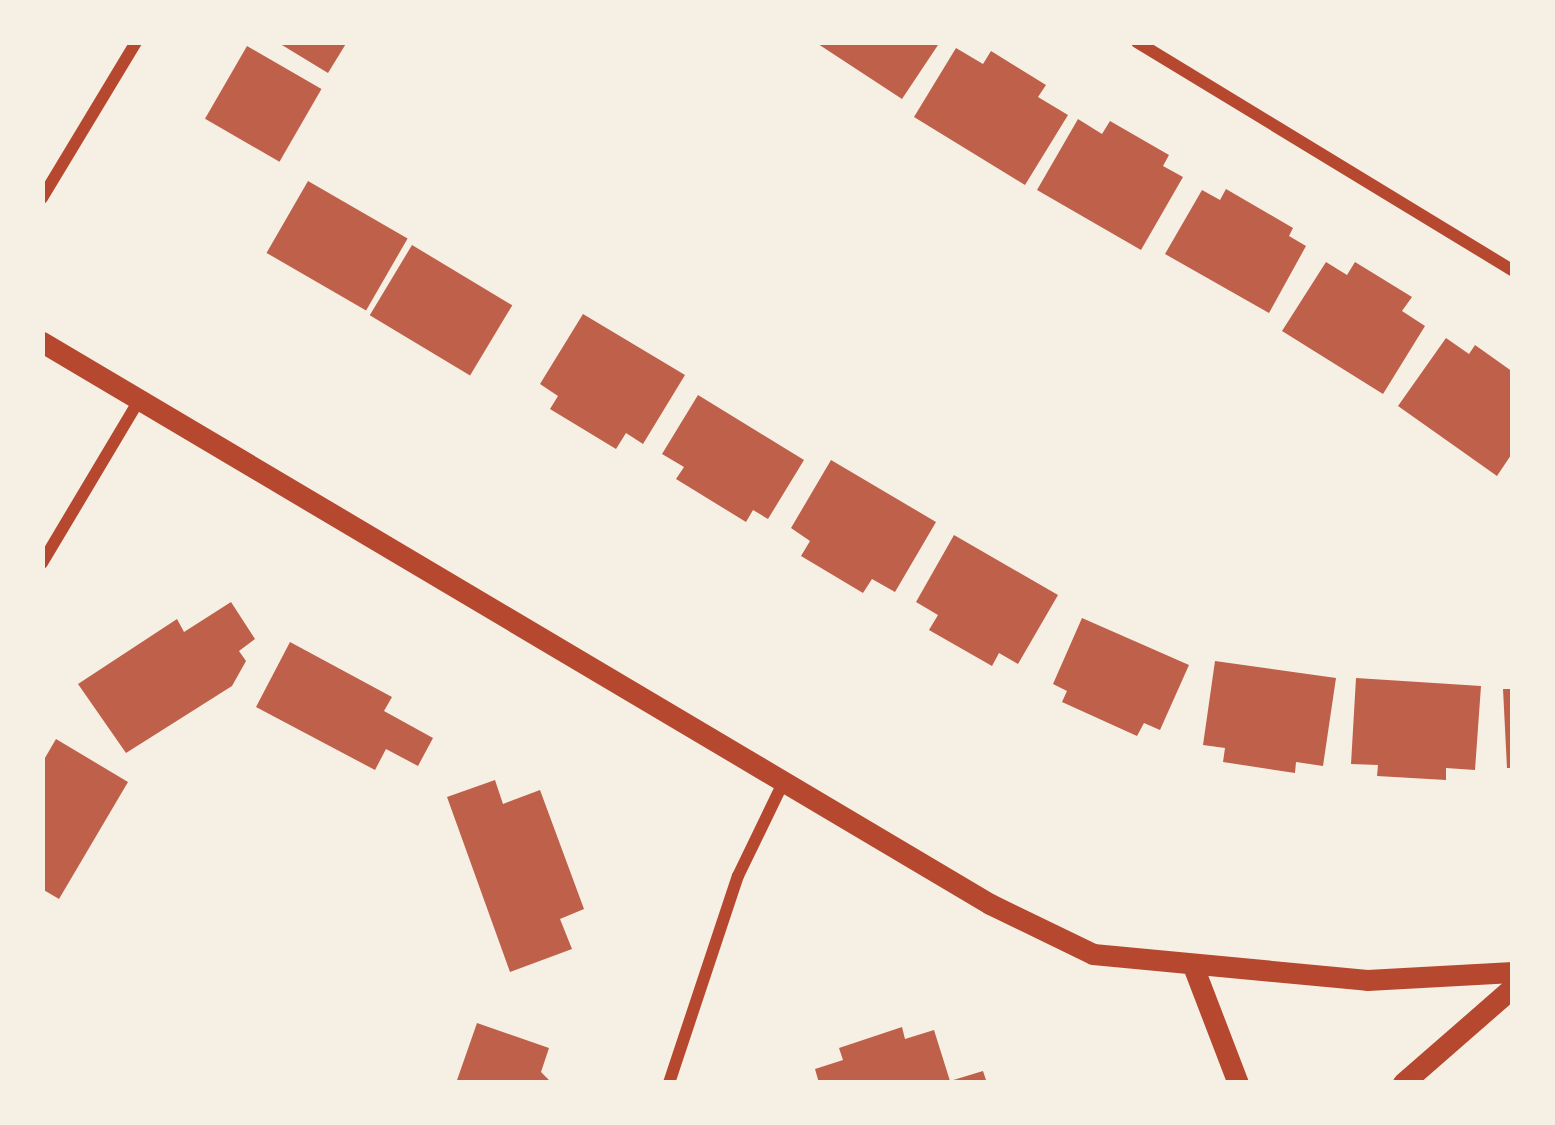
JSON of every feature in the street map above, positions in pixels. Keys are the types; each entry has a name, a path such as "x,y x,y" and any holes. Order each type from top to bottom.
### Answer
{"street":[{"path":"42,198 136,42"},
{"path":"1137,42 1513,271"},
{"path":"42,342 784,781 1093,954 1367,980 1513,972"},
{"path":"42,563 139,400"},
{"path":"669,1083 738,876 784,781"},
{"path":"1193,966 1238,1083"},
{"path":"1403,1083 1513,987"}],"building":[{"path":"277,42 347,42 328,73"},
{"path":"815,42 940,42 902,99"},
{"path":"247,46 321,89 279,162 205,119"},
{"path":"956,48 983,64 991,51 1046,85 1038,97 1068,115 1025,185 914,117"},
{"path":"1078,119 1102,134 1110,121 1169,155 1163,166 1183,177 1141,250 1037,190"},
{"path":"308,181 408,238 366,310 266,253"},
{"path":"1226,189 1293,228 1289,236 1306,246 1269,313 1165,254 1202,190 1220,200"},
{"path":"412,245 512,305 470,376 370,315"},
{"path":"1326,262 1347,275 1355,262 1412,297 1402,311 1425,326 1383,394 1282,331"},
{"path":"583,314 685,375 643,444 626,433 616,449 550,409 558,396 540,384"},
{"path":"1446,338 1469,354 1475,345 1513,372 1513,452 1497,476 1398,406"},
{"path":"698,395 804,460 768,519 753,510 746,522 676,479 684,467 662,454"},
{"path":"831,460 936,522 895,592 872,579 863,593 801,556 810,541 791,528"},
{"path":"954,535 1058,595 1018,664 999,653 992,666 929,630 938,615 916,602"},
{"path":"231,602 255,639 239,651 246,661 232,686 126,753 78,684 177,619 184,632"},
{"path":"1082,618 1189,665 1160,730 1144,723 1137,736 1062,702 1067,691 1053,684"},
{"path":"290,642 392,697 384,711 433,738 418,766 386,749 375,770 256,707"},
{"path":"1215,661 1336,678 1323,766 1296,762 1295,773 1223,762 1225,748 1203,745"},
{"path":"1356,678 1481,686 1475,770 1446,768 1446,780 1377,776 1378,765 1351,764"},
{"path":"1503,689 1513,689 1513,768 1507,768"},
{"path":"56,739 128,782 59,899 42,889 42,763"},
{"path":"495,780 503,804 540,790 584,909 560,919 572,949 510,972 447,797"},
{"path":"477,1023 549,1048 541,1072 552,1083 456,1083"},
{"path":"902,1027 905,1039 934,1030 950,1081 983,1071 987,1083 819,1083 815,1069 843,1060 839,1048"}]}
